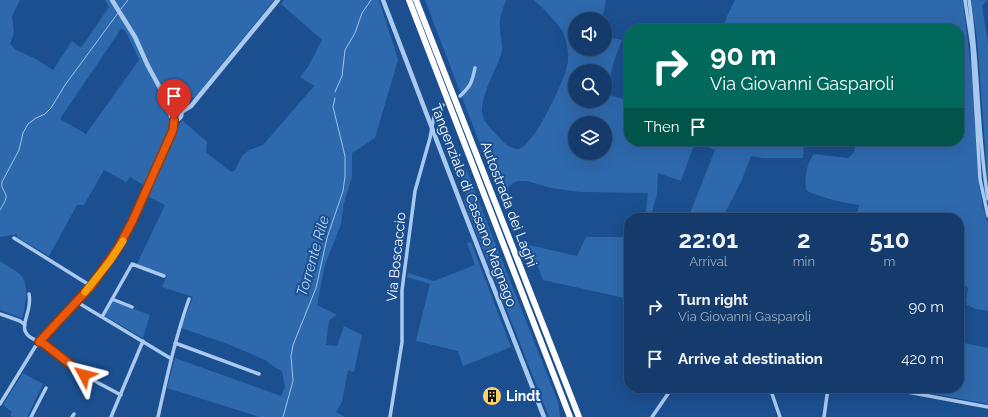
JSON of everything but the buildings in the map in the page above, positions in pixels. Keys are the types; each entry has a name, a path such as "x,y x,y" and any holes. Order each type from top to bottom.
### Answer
{"highway":[{"name":"Autostrada dei Laghi","path":"408,0 570,417"},
{"name":"Autostrada dei Laghi","path":"416,0 579,417"}],"street":[{"path":"0,404 39,342 91,286 126,235 173,130 174,120 171,116 172,110 148,66 130,26 112,0"},
{"path":"181,112 191,106 278,0"},
{"name":"Tangenziale di Cassano Magnago","path":"383,0 544,417"},
{"path":"965,0 972,46 980,179 988,216"},
{"path":"969,0 975,47 983,164 988,199"},
{"path":"460,96 469,88 475,68"},
{"name":"Via Boscaccio","path":"390,417 402,342 402,290 415,191 430,138 435,111 443,105"},
{"path":"172,110 177,109 181,112"},
{"path":"174,120 180,119 181,112"},
{"path":"14,238 91,286"},
{"path":"102,317 132,264 164,276"},
{"path":"29,294 24,332 43,343 89,378 121,396"},
{"path":"112,299 132,307"},
{"path":"158,417 170,358 189,299"},
{"path":"77,302 170,358"},
{"path":"0,314 20,321 25,325"},
{"path":"111,417 121,396 142,341"},
{"path":"175,343 259,374"},
{"path":"31,417 46,388"},
{"path":"652,417 669,393"},
{"path":"772,393 780,417"},
{"path":"824,417 827,393"},
{"path":"913,393 988,407"}],"shaded area":[{"path":"0,0 20,0 12,16 14,33 10,44 16,50 34,58 53,70 72,41 81,48 109,7 105,0 274,0 195,97 181,103 170,101 165,105 170,116 169,129 175,132 182,120 207,142 206,152 231,172 235,170 242,156 249,150 263,145 314,86 300,77 308,67 322,40 281,4 284,0 379,0 398,60 375,138 352,153 352,177 344,203 341,224 325,265 317,305 337,315 329,320 326,345 337,346 344,326 362,335 354,372 348,370 342,402 336,412 345,417 260,417 167,388 175,358 281,396 285,387 282,371 267,361 225,343 181,328 193,297 162,287 167,275 137,264 165,205 147,196 150,189 130,177 126,182 104,170 84,205 77,205 49,256 17,237 17,234 0,237","holes":["121,29 123,29 127,34 139,60 86,134 60,119"]},
{"path":"425,0 506,0 500,21 502,51 485,93 482,112 485,121 489,126 504,143 510,147 518,149 524,146 538,129 557,93 568,64 568,108 612,108 612,96 624,99 624,146 694,146 681,181 658,173 657,194 652,212 657,213 646,213 648,193 580,192 551,188 527,181 518,181 513,183 508,188 502,202"},
{"path":"534,0 606,0 603,12 568,12 568,49 566,40 559,26"},
{"path":"735,0 963,0 971,69 978,177 983,207 988,224 988,311 976,309 967,305 966,301 968,288 964,284 964,213 857,213 859,205 840,202 807,191 805,182 809,162 814,154 848,158 854,152 855,146 964,146 964,24 725,24"},
{"path":"971,0 987,0 982,6 988,44 988,186 977,38"},
{"path":"612,38 622,40 612,68 612,64 568,64 568,56 612,56"},
{"path":"705,146 804,146 803,158 763,158 751,156 741,182 725,213 690,213 715,150"},
{"path":"466,169 558,402 560,417 549,417 464,201 467,189 458,170"},
{"path":"586,237 624,237 624,298 543,280 529,245 577,256"},
{"path":"471,242 511,347 463,366 458,351 416,341 430,284 407,277 408,273 434,281 475,265 467,243"},
{"path":"0,261 18,273 25,282 26,298 22,318 0,310"},
{"path":"113,301 150,315 143,338 105,316"},
{"path":"964,343 988,348 988,404 930,393 964,393"},
{"path":"23,373 43,384 27,417 13,417 10,415 12,412 3,405"}],"waterway":[{"path":"121,9 128,0"},
{"name":"Torrente Rile","path":"335,92 342,76 345,50 355,33 362,13 371,0"},
{"path":"0,210 6,197 2,187 2,182 19,150 23,133 28,124 45,114 51,108 65,85 118,13"},
{"name":"Torrente Rile","path":"283,417 293,381 291,356 293,345 316,288 327,238 343,191 345,156 333,107 335,98"}],"slow traffic":[{"path":"85,292 110,261 123,241"}],"place":[{"name":"Lindt","path":"492,396"}],"route":[{"path":"84,375 43,343 39,342 91,286 110,261 126,235 173,130 174,120"}]}
